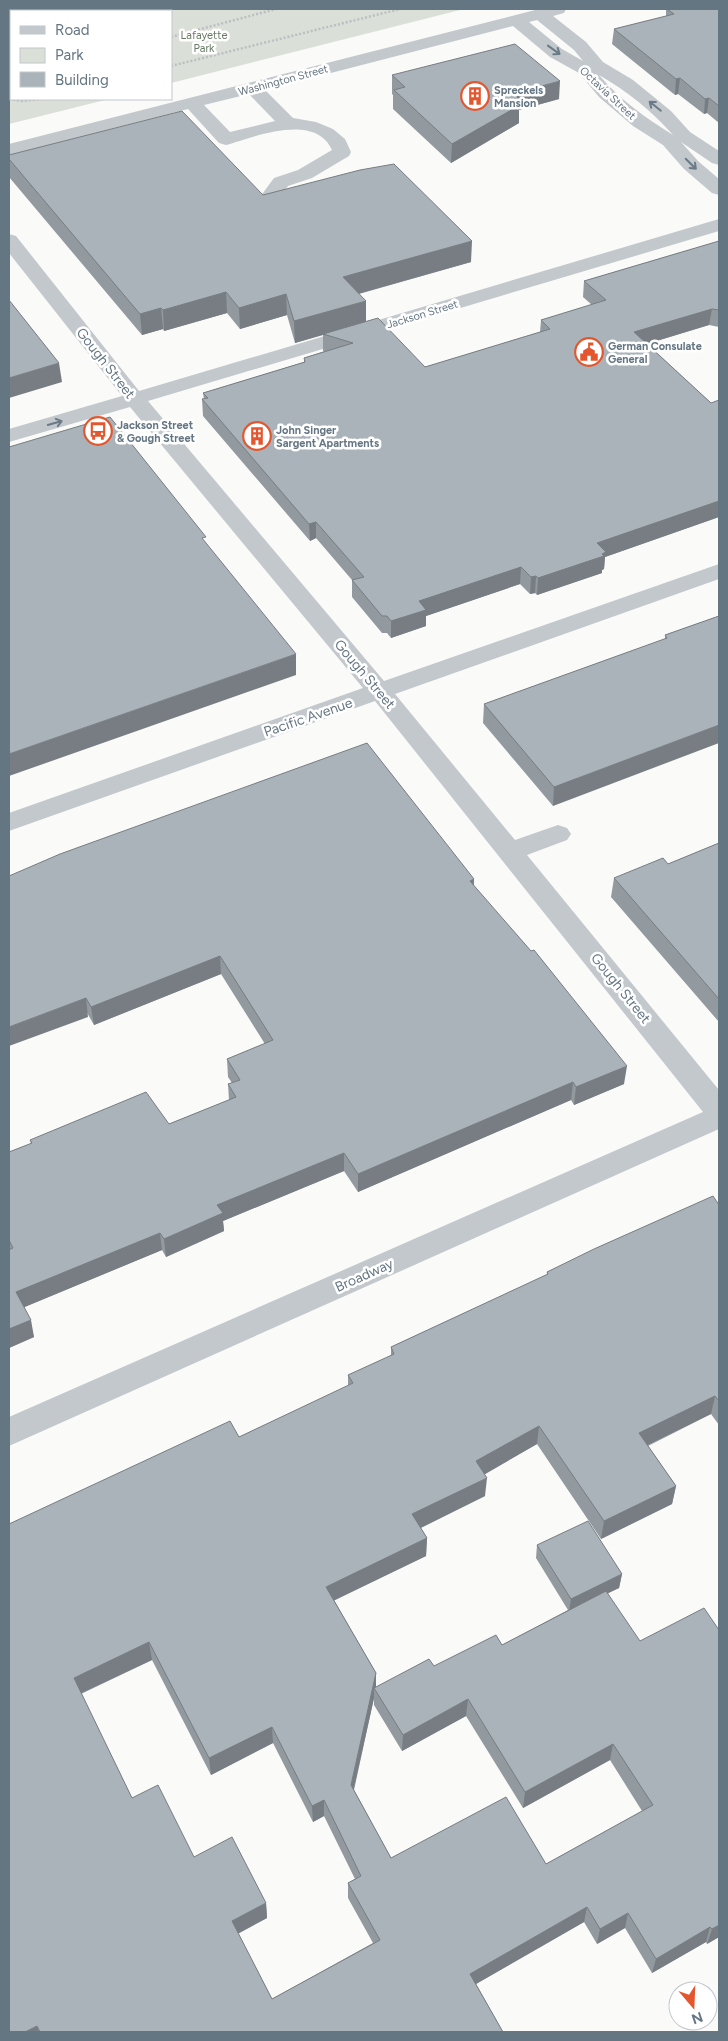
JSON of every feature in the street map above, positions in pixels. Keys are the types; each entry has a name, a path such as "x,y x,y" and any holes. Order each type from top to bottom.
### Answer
{"street":[{"name":"Washington Street","path":"9,150 558,9"},
{"name":"Octavia Street","path":"540,14 580,46 591,68 612,99 639,122 719,159"},
{"name":"Octavia Street","path":"516,20 556,53 591,68"},
{"path":"254,87 287,123"},
{"path":"192,103 226,139 287,123 310,126 327,133 338,143 347,170"},
{"name":"Octavia Street","path":"677,138 691,165 719,189"},
{"path":"267,201 281,182 305,174 342,152"},
{"name":"Jackson Street","path":"9,436 719,225"},
{"name":"Gough Street","path":"9,240 135,399 380,692 687,1068 719,1111"},
{"name":"Pacific Avenue","path":"9,822 719,572"},
{"path":"510,852 558,834"},
{"name":"Broadway","path":"9,1432 719,1117"}],"path":[{"path":"172,37 276,9"},
{"path":"172,66 400,9"},
{"path":"16,100 32,100"}],"green space":[{"name":"Lafayette Park","path":"9,9 464,9 172,83 172,10 10,10 10,100 105,100 9,124"}],"building":[{"path":"667,9 719,9 719,106 709,98 705,99 680,78 676,79 614,29 674,14"},
{"name":"Spreckels Mansion","path":"515,44 560,81 516,93 520,105 452,144 394,90 405,87 392,75"},
{"path":"182,111 263,195 360,170 394,164 472,241 343,277 366,301 294,321 286,294 239,308 226,292 163,310 161,308 140,314 9,159 9,155"},
{"path":"719,241 719,310 712,309 634,332 711,403 719,400 719,501 597,543 606,552 602,554 604,556 538,578 536,576 531,577 521,567 419,601 426,610 391,621 387,616 382,616 352,580 364,577 316,522 309,524 202,399 208,398 203,393 305,362 304,358 353,343 323,334 378,318 425,367 550,329 541,320 606,300 584,281"},
{"path":"9,300 59,363 9,378"},
{"path":"110,417 206,537 202,538 296,654 9,754 9,447"},
{"path":"719,616 719,725 554,787 484,704 667,638 665,635"},
{"path":"367,743 474,879 470,881 531,951 534,950 627,1066 576,1087 573,1082 358,1174 344,1153 217,1205 223,1213 164,1239 160,1233 16,1292 31,1320 9,1329 9,1250 13,1248 9,1240 9,1152 32,1143 30,1140 146,1092 169,1124 236,1097 228,1084 240,1080 227,1059 273,1040 220,956 91,1007 86,998 9,1027 9,876 60,854"},
{"path":"719,843 719,999 614,878 663,858 668,864"},
{"path":"713,1196 719,1205 719,1401 715,1396 639,1433 676,1486 604,1521 539,1426 476,1461 487,1478 412,1514 427,1538 326,1587 376,1673 351,1785 391,1858 506,1797 546,1864 653,1805 613,1744 525,1792 468,1699 403,1735 374,1688 429,1659 434,1666 496,1635 502,1645 606,1591 640,1641 704,1608 719,1630 719,1925 712,1929 710,1927 656,1959 628,1913 600,1929 587,1907 470,1974 503,2032 40,2032 37,2026 25,2032 9,2032 9,1524 230,1421 239,1437 353,1383 348,1375 394,1354 391,1347 548,1274 547,1272","holes":["149,1642 209,1758 272,1727 312,1806 324,1800 361,1876 348,1883 380,1940 272,1999 232,1921 266,1903 232,1837 194,1857 158,1785 132,1798 74,1678"]},
{"path":"588,1521 622,1574 571,1599 537,1545"}],"place":[{"name":"Spreckels Mansion","path":"475,96"},
{"name":"German Consulate General","path":"589,352"},
{"name":"Jackson Street & Gough Street","path":"98,431"},
{"name":"John Singer Sargent Apartments","path":"257,436"}]}
